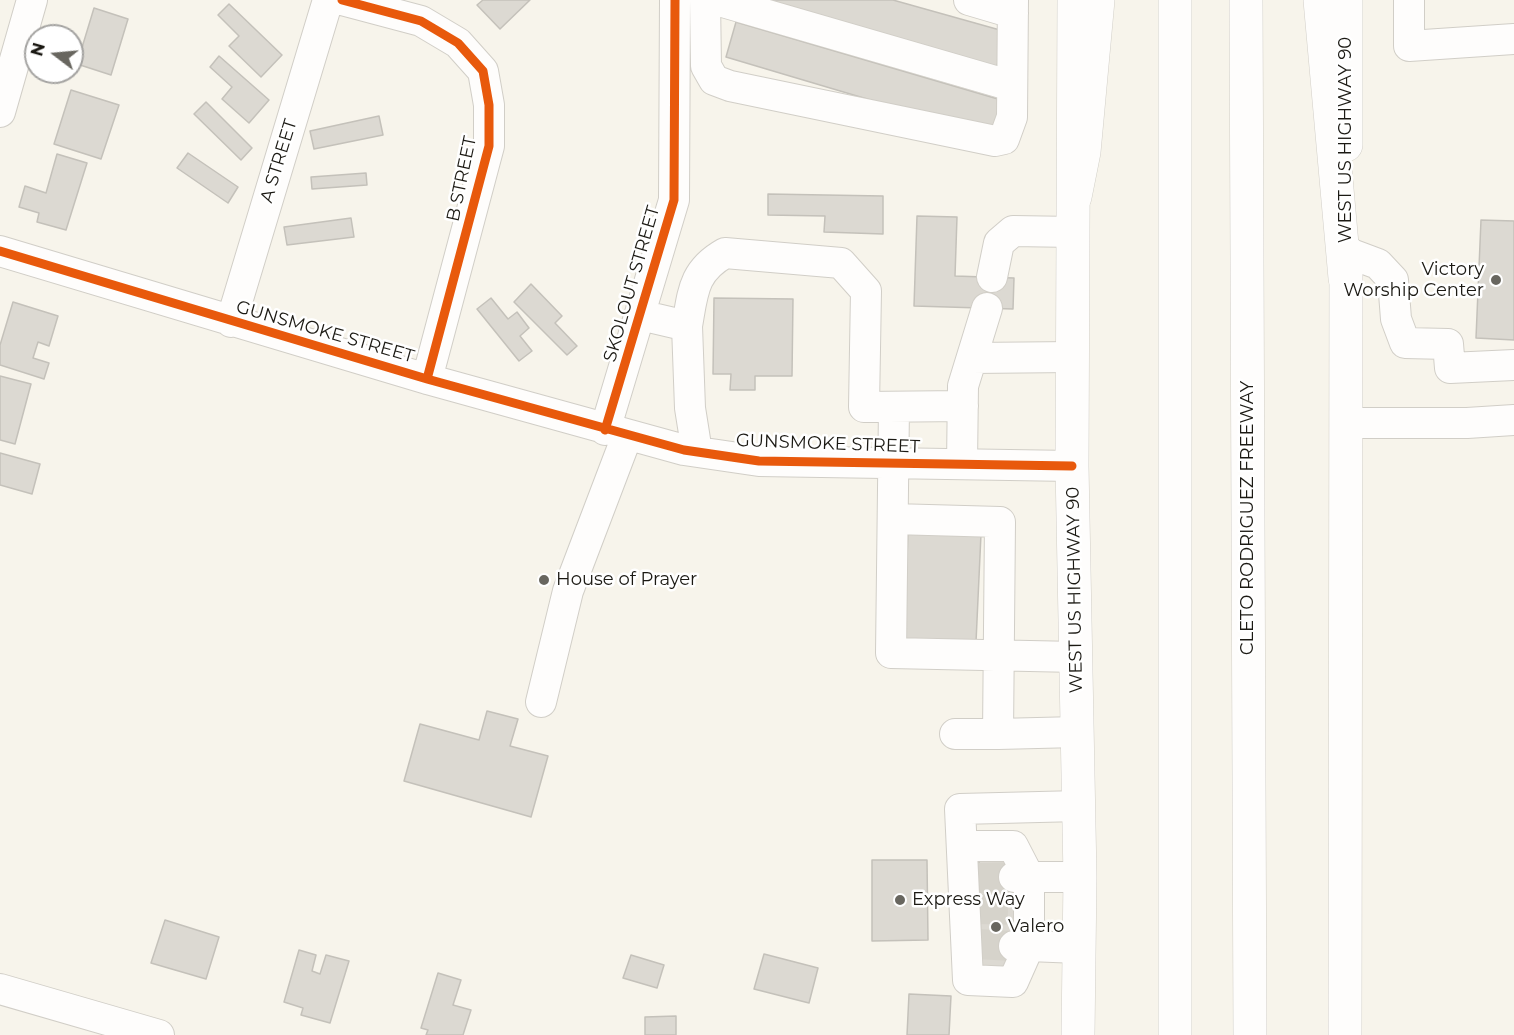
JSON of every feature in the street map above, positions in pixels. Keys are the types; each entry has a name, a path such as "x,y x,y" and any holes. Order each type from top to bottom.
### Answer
{"main road":[{"name":"WEST US HIGHWAY 90","path":"1074,0 1075,197 1072,466 1080,877 1077,1035"},
{"path":"1075,197 1084,152 1098,0"},
{"path":"1175,0 1175,1035"},
{"name":"CLETO RODRIGUEZ FREEWAY","path":"1246,0 1250,1035"},
{"path":"1320,0 1346,265"},
{"name":"WEST US HIGHWAY 90","path":"1345,1035 1346,0"}],"street":[{"path":"0,112 32,0"},
{"name":"A STREET","path":"231,322 328,0"},
{"name":"B STREET","path":"342,0 421,21 458,43 483,71 489,105 489,146 427,379"},
{"name":"SKOLOUT STREET","path":"541,702 568,591 616,433 640,315 674,200 675,0"},
{"path":"705,0 706,66 714,80 730,86 994,141 1004,139 1009,132 1013,7 969,0"},
{"path":"716,0 1012,86"},
{"path":"1409,0 1409,46 1514,39"},
{"path":"992,277 999,243 1013,231 1074,232"},
{"name":"GUNSMOKE STREET","path":"0,251 427,379 616,433 697,452 759,461 1072,466"},
{"path":"697,452 690,408 687,326 695,281 713,260 725,253 841,263 866,291 864,407 963,405"},
{"path":"1346,265 1378,264 1394,280 1396,319 1404,343 1448,344 1450,368 1514,365"},
{"path":"962,465 963,386 987,308"},
{"path":"640,315 687,326"},
{"path":"972,358 1073,357"},
{"path":"894,407 891,654 1076,657"},
{"path":"1346,423 1467,423 1514,420"},
{"path":"893,519 1000,522 998,734"},
{"path":"955,734 1077,732"},
{"path":"962,846 1013,846 1022,877 1022,946 1013,982 968,980 972,944 971,878 962,846 960,809 1079,806"},
{"path":"1022,877 1080,877"},
{"path":"1022,946 1078,948"},
{"path":"0,989 159,1035"}],"building":[{"path":"483,0 530,0 500,29 477,5"},
{"path":"754,0 893,0 1007,32 996,69"},
{"path":"229,4 282,55 261,77 229,46 239,36 218,15"},
{"path":"94,8 128,19 111,75 84,66 84,41"},
{"path":"736,22 1008,102 998,138 726,57"},
{"path":"219,56 269,100 249,123 222,99 232,87 210,67"},
{"path":"71,90 119,105 101,159 54,144"},
{"path":"206,102 252,148 241,160 194,114"},
{"path":"379,116 383,135 314,149 310,131"},
{"path":"188,153 238,187 228,203 177,168"},
{"path":"57,154 87,163 66,230 37,222 39,213 19,207 25,186 46,193"},
{"path":"366,173 367,185 312,189 311,177"},
{"path":"768,194 883,196 883,234 824,232 825,216 768,215"},
{"path":"917,216 957,217 955,276 1014,278 1013,309 914,306"},
{"path":"351,218 354,237 287,245 284,227"},
{"name":"Victory Worship Center","path":"1481,220 1514,221 1514,340 1476,338"},
{"path":"531,284 562,316 555,323 577,346 567,355 514,302"},
{"path":"491,298 508,319 517,312 529,328 520,336 532,351 519,361 477,309"},
{"path":"714,298 793,299 792,376 755,376 755,390 730,390 731,374 713,374"},
{"path":"13,302 58,316 49,346 38,342 33,358 49,363 44,379 0,365 0,345"},
{"path":"0,376 31,384 15,444 0,440"},
{"path":"0,453 40,464 32,494 0,485"},
{"path":"908,531 981,534 976,642 904,639"},
{"path":"487,711 518,719 510,746 548,756 531,817 404,781 420,724 479,740"},
{"name":"Valero","path":"979,853 1014,853 1014,973 978,974"},
{"name":"Express Way","path":"872,860 927,860 928,940 872,941"},
{"path":"165,920 219,937 206,979 151,963"},
{"path":"299,950 316,955 312,971 320,974 326,955 349,961 330,1023 301,1015 303,1008 284,1002"},
{"path":"764,954 818,968 809,1003 754,989"},
{"path":"631,955 664,965 657,988 623,978"},
{"path":"438,973 461,980 453,1005 471,1010 463,1035 426,1035 428,1030 421,1028"},
{"path":"909,994 951,996 949,1035 907,1035"},
{"path":"676,1016 676,1035 645,1035 645,1017"}],"tunnel":[{"path":"978,878 1014,877"},
{"path":"978,909 1014,910"},
{"path":"978,944 1014,946"}],"cycle path":[{"path":"342,0 421,21 458,43 483,71 489,105 489,146 427,379"},
{"path":"605,430 674,200 675,0"},
{"path":"0,251 427,379 684,450 759,461 1072,466"}],"place":[{"name":"Victory Worship Center","path":"1496,280"},
{"name":"House of Prayer","path":"544,580"},
{"name":"Express Way","path":"900,900"},
{"name":"Valero","path":"996,927"}]}
